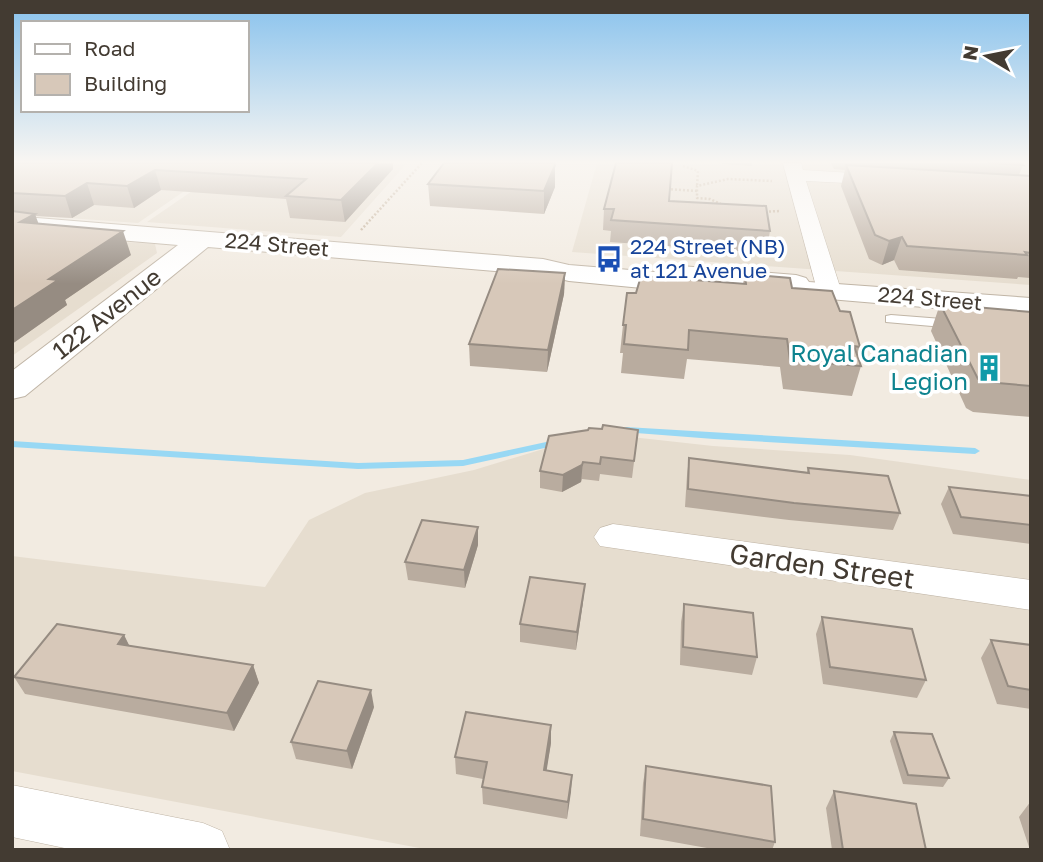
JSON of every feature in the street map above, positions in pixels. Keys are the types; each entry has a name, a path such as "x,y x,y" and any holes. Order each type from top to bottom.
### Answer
{"street":[{"path":"800,203 829,290"},
{"name":"224 Street","path":"12,223 542,267 569,273 787,292 829,290 1031,307"},
{"name":"122 Avenue","path":"12,388 216,240"},
{"name":"Garden Street","path":"613,537 1031,595"},
{"path":"12,811 203,850"}],"lane":[{"path":"891,319 975,326"}],"path":[{"path":"361,230 385,203"},
{"path":"720,203 731,208"},
{"path":"757,212 788,211"}],"shaded area":[{"path":"57,203 167,203 138,223 12,214"},
{"path":"174,203 371,203 341,237 147,222"},
{"path":"586,203 1031,203 1031,285 572,252"},
{"path":"12,235 155,244 157,253 12,356"},
{"path":"613,435 713,446 850,455 1031,480 1031,850 430,850 12,771 12,556 265,587 309,520 365,493 474,470 576,439"}],"building":[{"path":"606,203 766,206 770,231 611,220 614,209 604,209"},
{"path":"862,203 1031,203 1031,253 1025,252 1027,255 907,246 902,237 889,241 875,235"},
{"path":"12,211 35,214 20,222 123,231 49,279 58,280 12,310"},
{"path":"498,269 565,273 548,350 469,344"},
{"path":"745,274 790,278 792,288 832,291 840,311 850,312 860,347 854,346 861,366 790,360 787,339 689,330 688,350 624,344 626,325 623,325 627,293 636,293 641,276 746,284"},
{"path":"940,304 1031,312 1031,386 978,379"},
{"path":"603,425 638,430 634,461 601,457 600,464 583,462 563,475 540,471 549,436 589,428 602,429"},
{"path":"689,458 809,473 808,468 888,476 900,513 688,489"},
{"path":"949,487 1031,496 1031,525 961,517"},
{"path":"422,520 478,527 464,570 405,562"},
{"path":"530,577 585,584 577,632 520,624"},
{"path":"684,604 753,613 757,657 683,647"},
{"path":"822,617 912,629 926,680 830,667"},
{"path":"57,624 124,635 118,644 253,665 227,713 14,677"},
{"path":"991,640 1031,645 1031,690 1008,686"},
{"path":"318,681 371,690 347,751 291,742"},
{"path":"466,712 551,725 544,770 572,775 568,802 482,787 487,762 455,757"},
{"path":"894,732 932,734 949,778 908,775"},
{"path":"646,766 771,786 775,842 643,819"},
{"path":"834,791 916,804 926,850 843,850"}],"waterway":[{"path":"626,430 975,451"},
{"path":"12,444 358,466 463,463 560,442"}],"place":[{"name":"224 Street (NB) at 121 Avenue","path":"609,259"},
{"name":"Royal Canadian Legion","path":"989,368"}]}
